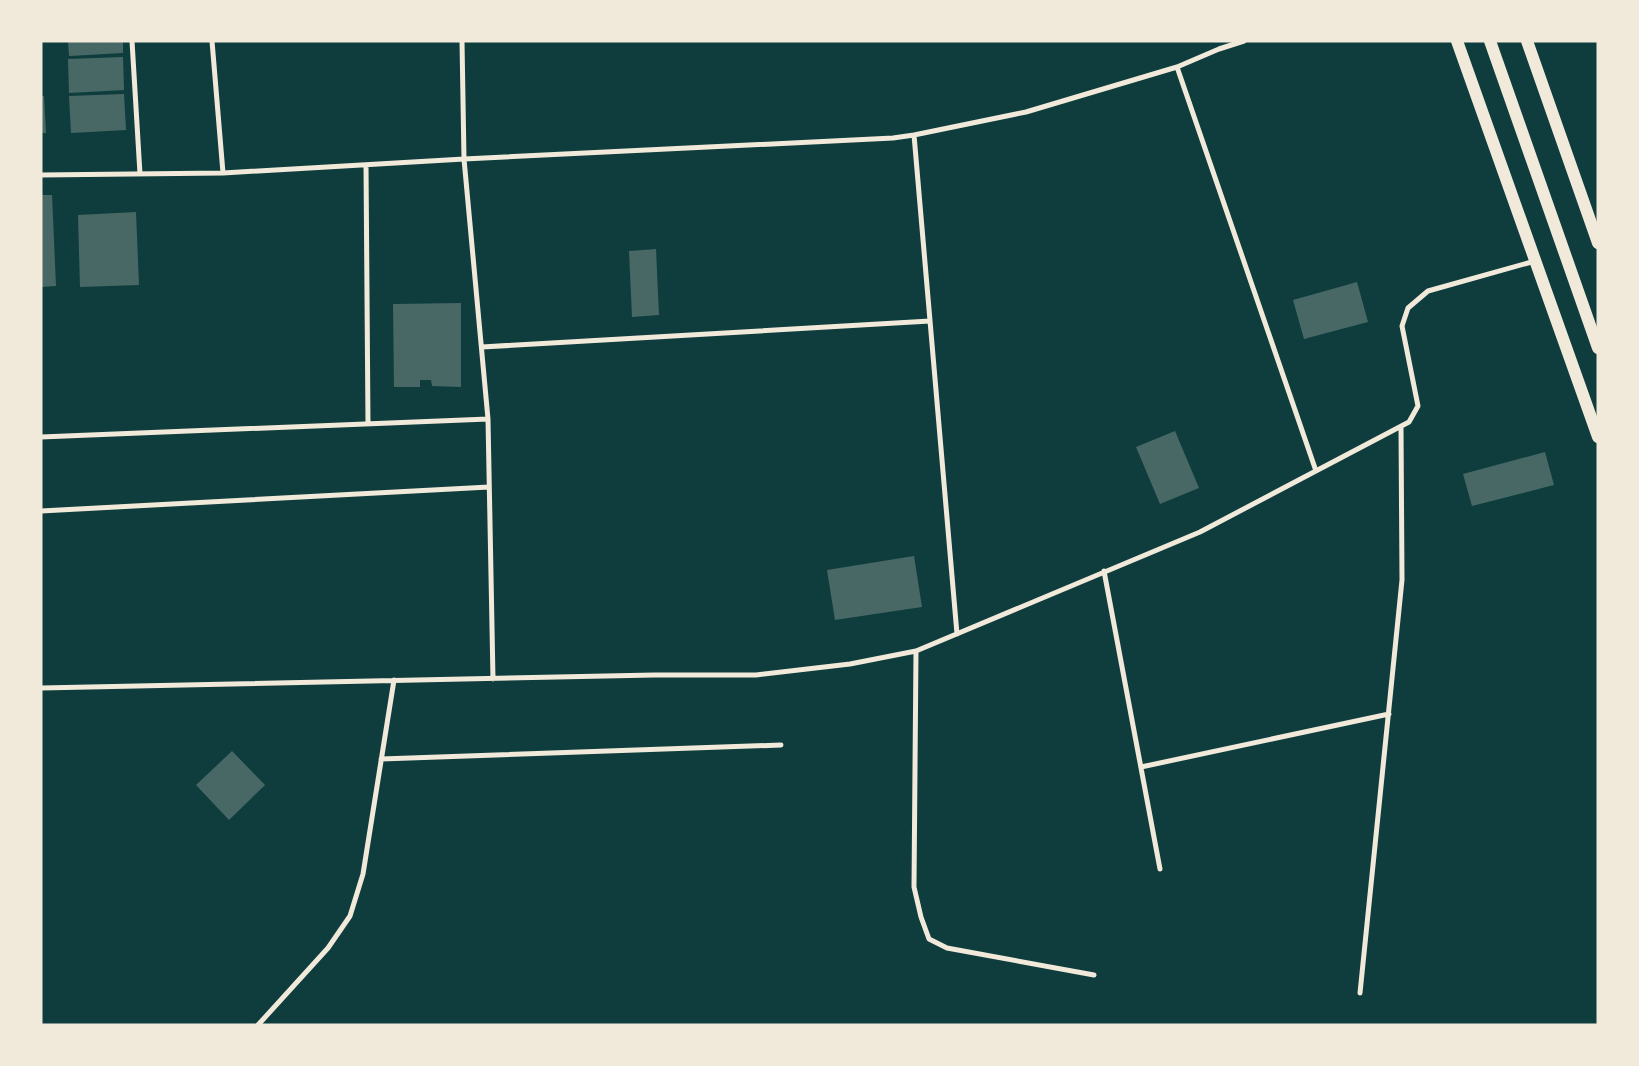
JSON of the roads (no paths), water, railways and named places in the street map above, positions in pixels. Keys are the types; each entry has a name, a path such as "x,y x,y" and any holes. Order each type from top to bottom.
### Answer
{"main road":[{"path":"1457,41 1598,437"},
{"path":"1490,41 1598,348"},
{"path":"1527,41 1598,243"}],"street":[{"path":"132,41 140,174"},
{"path":"212,41 223,173"},
{"path":"462,41 464,159 488,420 493,679"},
{"path":"41,174 223,173 914,136 1026,112 1177,67 1219,49 1244,41"},
{"path":"1177,67 1316,471"},
{"path":"914,136 957,634"},
{"path":"366,165 368,424"},
{"path":"41,688 654,675 756,675 850,664 916,651 1200,532 1408,422 1418,406 1402,326 1408,308 1428,291 1535,261"},
{"path":"482,347 930,321"},
{"path":"41,437 488,420"},
{"path":"1360,993 1402,580 1400,426"},
{"path":"41,511 489,487"},
{"path":"1104,571 1160,869"},
{"path":"916,651 914,887 920,917 929,939 947,948 1094,974"},
{"path":"258,1025 328,948 350,916 363,874 394,680"},
{"path":"1141,767 1389,714"},
{"path":"381,760 781,745"}]}
